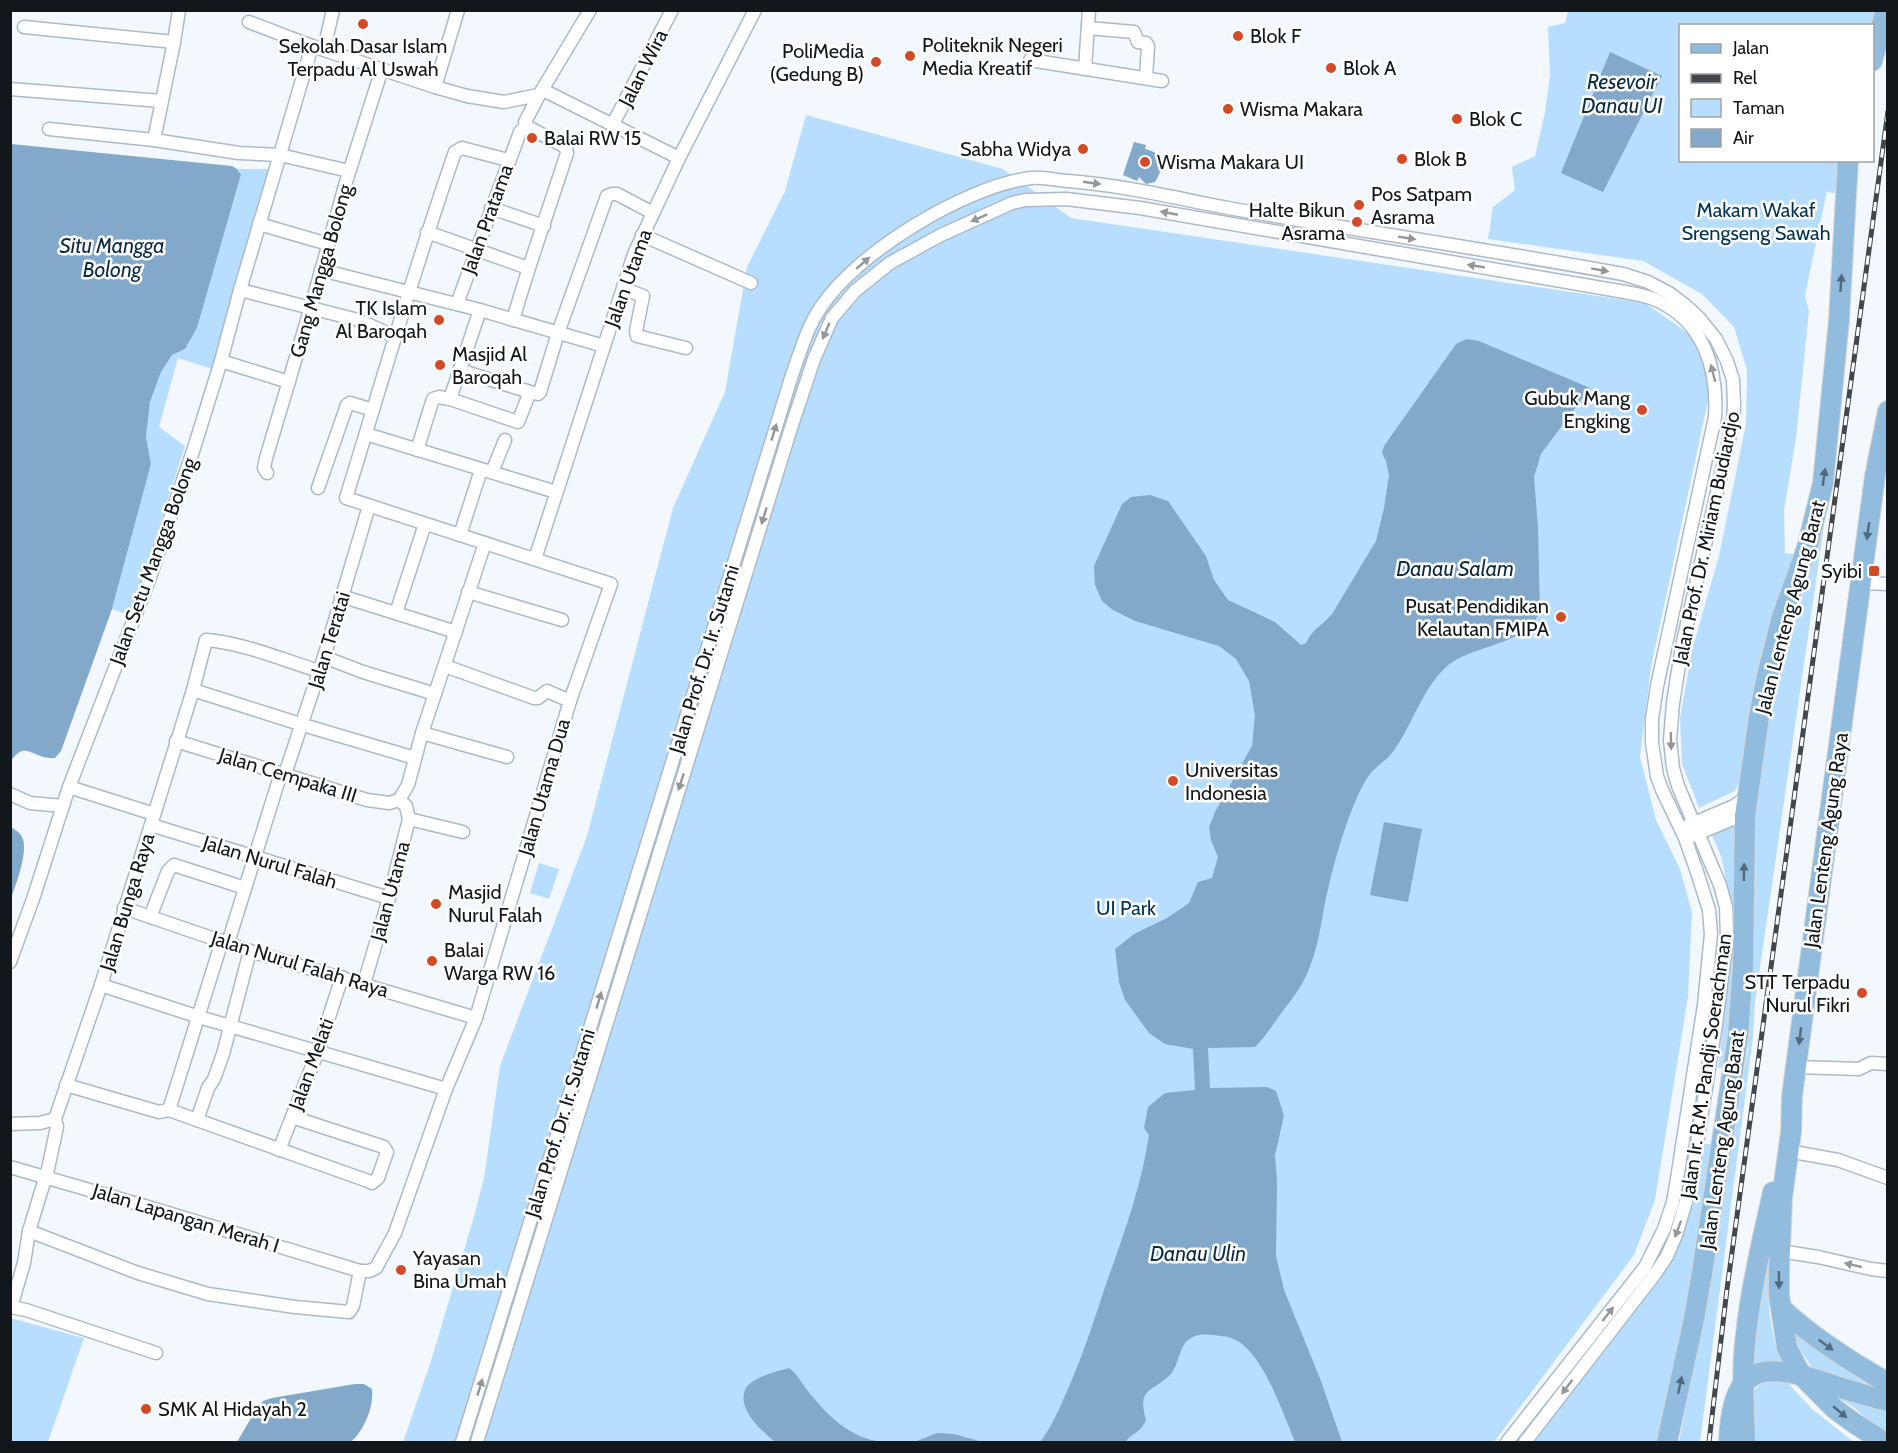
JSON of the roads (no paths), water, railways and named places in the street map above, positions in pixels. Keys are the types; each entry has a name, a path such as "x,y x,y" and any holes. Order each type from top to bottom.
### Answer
{"main road":[{"path":"1874,54 1886,10"},
{"name":"Jalan Lenteng Agung Barat","path":"1667,1443 1700,1284 1738,1036 1743,965 1746,807 1758,717 1782,617 1807,548 1823,483 1839,320 1848,162"},
{"name":"Jalan Lenteng Agung Raya","path":"1884,1443 1835,1409 1801,1375 1787,1348 1779,1272 1782,1198 1792,1096 1875,476 1887,417"},
{"path":"1745,1443 1742,1386 1744,1352 1755,1277 1777,1173 1784,1124 1792,1096"},
{"path":"1781,1308 1825,1344 1887,1383"},
{"path":"1729,1443 1732,1410 1742,1386 1753,1376 1765,1371 1801,1375 1887,1401"}],"street":[{"path":"153,140 179,10"},
{"name":"Jalan Setu Mangga Bolong","path":"10,962 69,787 149,580 194,448 280,155 333,10"},
{"path":"435,87 458,10"},
{"name":"Jalan Pratama","path":"457,304 520,132 526,126 525,122 541,93 590,10"},
{"name":"Jalan Wira","path":"613,124 672,10"},
{"name":"Jalan Utama","path":"535,559 642,235 755,10"},
{"path":"1085,69 1089,10"},
{"path":"249,22 435,87 504,102 541,93 613,124 679,158"},
{"path":"24,27 174,42"},
{"path":"1088,28 1134,32 1138,42 1146,43 1148,46 1146,78"},
{"path":"1030,60 1162,81"},
{"name":"Gang Mangga Bolong","path":"267,473 264,465 382,69"},
{"path":"10,89 161,101"},
{"path":"513,320 567,153 566,148 526,126"},
{"path":"49,129 153,140 239,153 280,155 350,171"},
{"path":"399,800 408,784 422,733 485,543 346,498 427,232 455,153 462,148 508,160"},
{"path":"1034,178 1034,200"},
{"name":"Jalan Prof. Dr. Ir. Sutami","path":"462,1443 792,375 805,339 821,307 845,279 879,249 929,216 996,185 1034,178 1089,183 1226,207"},
{"path":"459,370 538,394 607,196 617,194 653,213"},
{"name":"Jalan Prof. Dr. Ir. Sutami","path":"477,1443 791,428 814,359 832,318 855,291 890,263 940,235 1012,203 1066,199 1140,208 1226,224"},
{"name":"Jalan Prof. Dr. Miriam Budiardjo","path":"1226,207 1623,274 1648,282 1669,293 1700,318 1716,339 1727,361 1734,389 1733,421 1682,646 1670,740 1673,768 1678,786 1696,829"},
{"path":"491,208 544,226"},
{"path":"259,224 328,244"},
{"name":"Jalan Prof. Dr. Miriam Budiardjo","path":"1226,224 1655,299 1677,313 1692,328 1706,349 1715,385 1715,417 1657,686 1652,719 1652,743 1657,776 1683,833"},
{"path":"427,232 528,268"},
{"path":"642,235 751,283"},
{"path":"1516,273 1518,256"},
{"path":"321,270 480,310 604,346"},
{"path":"624,289 643,296 637,336 686,348"},
{"path":"240,290 358,320 396,337"},
{"path":"450,399 480,310"},
{"path":"221,361 289,381"},
{"path":"417,450 433,399 439,397 450,399 518,422 530,392"},
{"path":"318,488 347,405 373,410"},
{"path":"366,434 556,492"},
{"path":"460,535 487,471 505,440"},
{"name":"Jalan Teratai","path":"255,858 283,773 303,725 369,506"},
{"path":"396,614 425,524"},
{"name":"Jalan Utama Dua","path":"360,1271 376,1268 395,1233 446,1089 476,1018 570,701 611,584 485,543"},
{"path":"1861,583 1887,584"},
{"path":"468,592 562,620"},
{"path":"341,596 456,632"},
{"name":"Jalan Bunga Raya","path":"11,1307 57,1127 55,1119 101,985 193,690 206,640 239,646 319,671"},
{"path":"324,657 363,672 435,694"},
{"path":"445,666 534,698 538,698 547,691 570,701"},
{"path":"193,690 415,758"},
{"path":"1652,719 1671,720"},
{"path":"422,733 507,757"},
{"name":"Jalan Cempaka III","path":"176,741 377,802 389,803 399,800"},
{"name":"Jalan Nurul Falah","path":"69,787 255,858 389,898"},
{"path":"10,794 33,804 63,806"},
{"name":"Jalan Utama","path":"364,984 409,819 406,806 399,800"},
{"path":"1696,829 1734,806 1746,807"},
{"path":"1683,833 1735,818 1746,807"},
{"path":"409,819 464,832"},
{"name":"Jalan Ir. R.M. Pandji Soerachman","path":"1525,1443 1650,1282 1667,1256 1684,1212 1690,1188 1716,1024 1727,937 1726,907 1720,885 1696,829"},
{"name":"Jalan Ir. R.M. Pandji Soerachman","path":"1507,1443 1645,1267 1668,1218 1677,1179 1704,1005 1710,934 1710,910 1683,833"},
{"path":"169,1110 255,858"},
{"path":"150,917 168,871 174,866 244,888"},
{"name":"Jalan Nurul Falah Raya","path":"124,908 250,951 476,1018"},
{"path":"197,1120 208,1088 214,1080 250,951"},
{"name":"Jalan Melati","path":"279,1150 318,1051 342,978"},
{"path":"101,985 199,1017 446,1089"},
{"path":"1797,1067 1859,1069 1871,1063 1887,1064"},
{"path":"66,1085 159,1112 169,1110 368,1182 374,1182 378,1178 387,1152 384,1147 292,1117"},
{"path":"10,1124 40,1124 55,1119"},
{"path":"1788,1151 1838,1160 1887,1178"},
{"name":"Jalan Lapangan Merah I","path":"10,1167 360,1271"},
{"path":"29,1231 138,1273 208,1294 295,1307 349,1312 353,1306 360,1271"},
{"path":"1780,1251 1887,1271"},
{"path":"11,1307 156,1353"}],"water":[{"name":"Resevoir Danau UI","path":"1610,52 1662,76 1603,192 1561,173"},
{"name":"Wisma Makara UI","path":"1134,142 1146,145 1145,149 1160,157 1161,170 1155,182 1146,184 1139,177 1137,181 1123,175"},
{"name":"Situ Mangga Bolong","path":"11,144 232,166 241,175 197,328 185,349 172,355 161,372 150,402 146,437 151,464 112,609 61,751 55,758 47,758 26,751 21,752 11,761"},
{"name":"Danau Salam","path":"1467,339 1479,341 1590,388 1541,454 1534,477 1540,611 1533,623 1522,632 1456,660 1445,668 1430,686 1395,749 1370,774 1355,801 1336,859 1313,959 1299,989 1255,1047 1208,1048 1210,1088 1267,1087 1276,1091 1284,1116 1275,1155 1276,1256 1284,1290 1321,1381 1342,1442 1295,1442 1278,1399 1262,1368 1252,1355 1242,1344 1231,1338 1206,1335 1196,1336 1187,1341 1168,1377 1146,1393 1143,1403 1146,1420 1126,1442 1040,1442 1056,1416 1075,1372 1130,1214 1146,1155 1149,1135 1144,1128 1148,1107 1165,1093 1195,1090 1193,1049 1165,1044 1149,1033 1125,1000 1119,982 1115,949 1134,934 1167,918 1189,903 1198,882 1212,878 1218,857 1211,840 1209,827 1252,746 1255,716 1249,681 1236,659 1219,646 1135,621 1113,610 1102,601 1095,585 1094,566 1122,504 1131,497 1150,495 1168,501 1206,556 1214,580 1228,600 1275,622 1301,645 1306,643 1314,631 1332,614 1376,541 1389,475 1382,453 1384,446 1456,344"},
{"path":"1384,822 1422,829 1408,902 1370,895"},
{"path":"11,827 21,835 24,850 21,868 11,898"},
{"path":"789,1368 831,1417 860,1436 884,1442 775,1442 763,1432 747,1411 744,1396 749,1384 766,1375"},
{"path":"364,1384 372,1389 372,1396 367,1418 351,1442 237,1442 263,1401"},
{"path":"937,1433 954,1434 983,1442 914,1442"}],"railway":[{"path":"1709,1442 1727,1289 1888,111"}],"place":[{"name":"Sekolah Dasar Islam Terpadu Al Uswah","path":"363,24"},
{"name":"Blok F","path":"1238,36"},
{"name":"Politeknik Negeri Media Kreatif","path":"910,56"},
{"name":"PoliMedia (Gedung B)","path":"876,62"},
{"name":"Blok A","path":"1331,68"},
{"name":"Wisma Makara","path":"1228,109"},
{"name":"Blok C","path":"1457,119"},
{"name":"Balai RW 15","path":"532,138"},
{"name":"Sabha Widya","path":"1083,149"},
{"name":"Blok B","path":"1402,159"},
{"name":"Wisma Makara UI","path":"1145,162"},
{"name":"Pos Satpam Asrama","path":"1359,205"},
{"name":"Halte Bikun Asrama","path":"1357,222"},
{"name":"TK Islam Al Baroqah","path":"439,320"},
{"name":"Masjid Al Baroqah","path":"440,365"},
{"name":"Gubuk Mang Engking","path":"1642,410"},
{"name":"Syibi","path":"1874,571"},
{"name":"Pusat Pendidikan Kelautan FMIPA","path":"1561,617"},
{"name":"Universitas Indonesia","path":"1173,781"},
{"name":"Masjid Nurul Falah","path":"436,904"},
{"name":"Balai Warga RW 16","path":"432,961"},
{"name":"STT Terpadu Nurul Fikri","path":"1862,993"},
{"name":"Yayasan Bina Umah","path":"401,1270"},
{"name":"SMK Al Hidayah 2","path":"146,1409"}],"park label":[{"name":"Makam Wakaf Srengseng Sawah","path":"1756,222"},
{"name":"UI Park","path":"1126,908"}],"water label":[{"name":"Danau Ulin","path":"1198,1254"}]}
